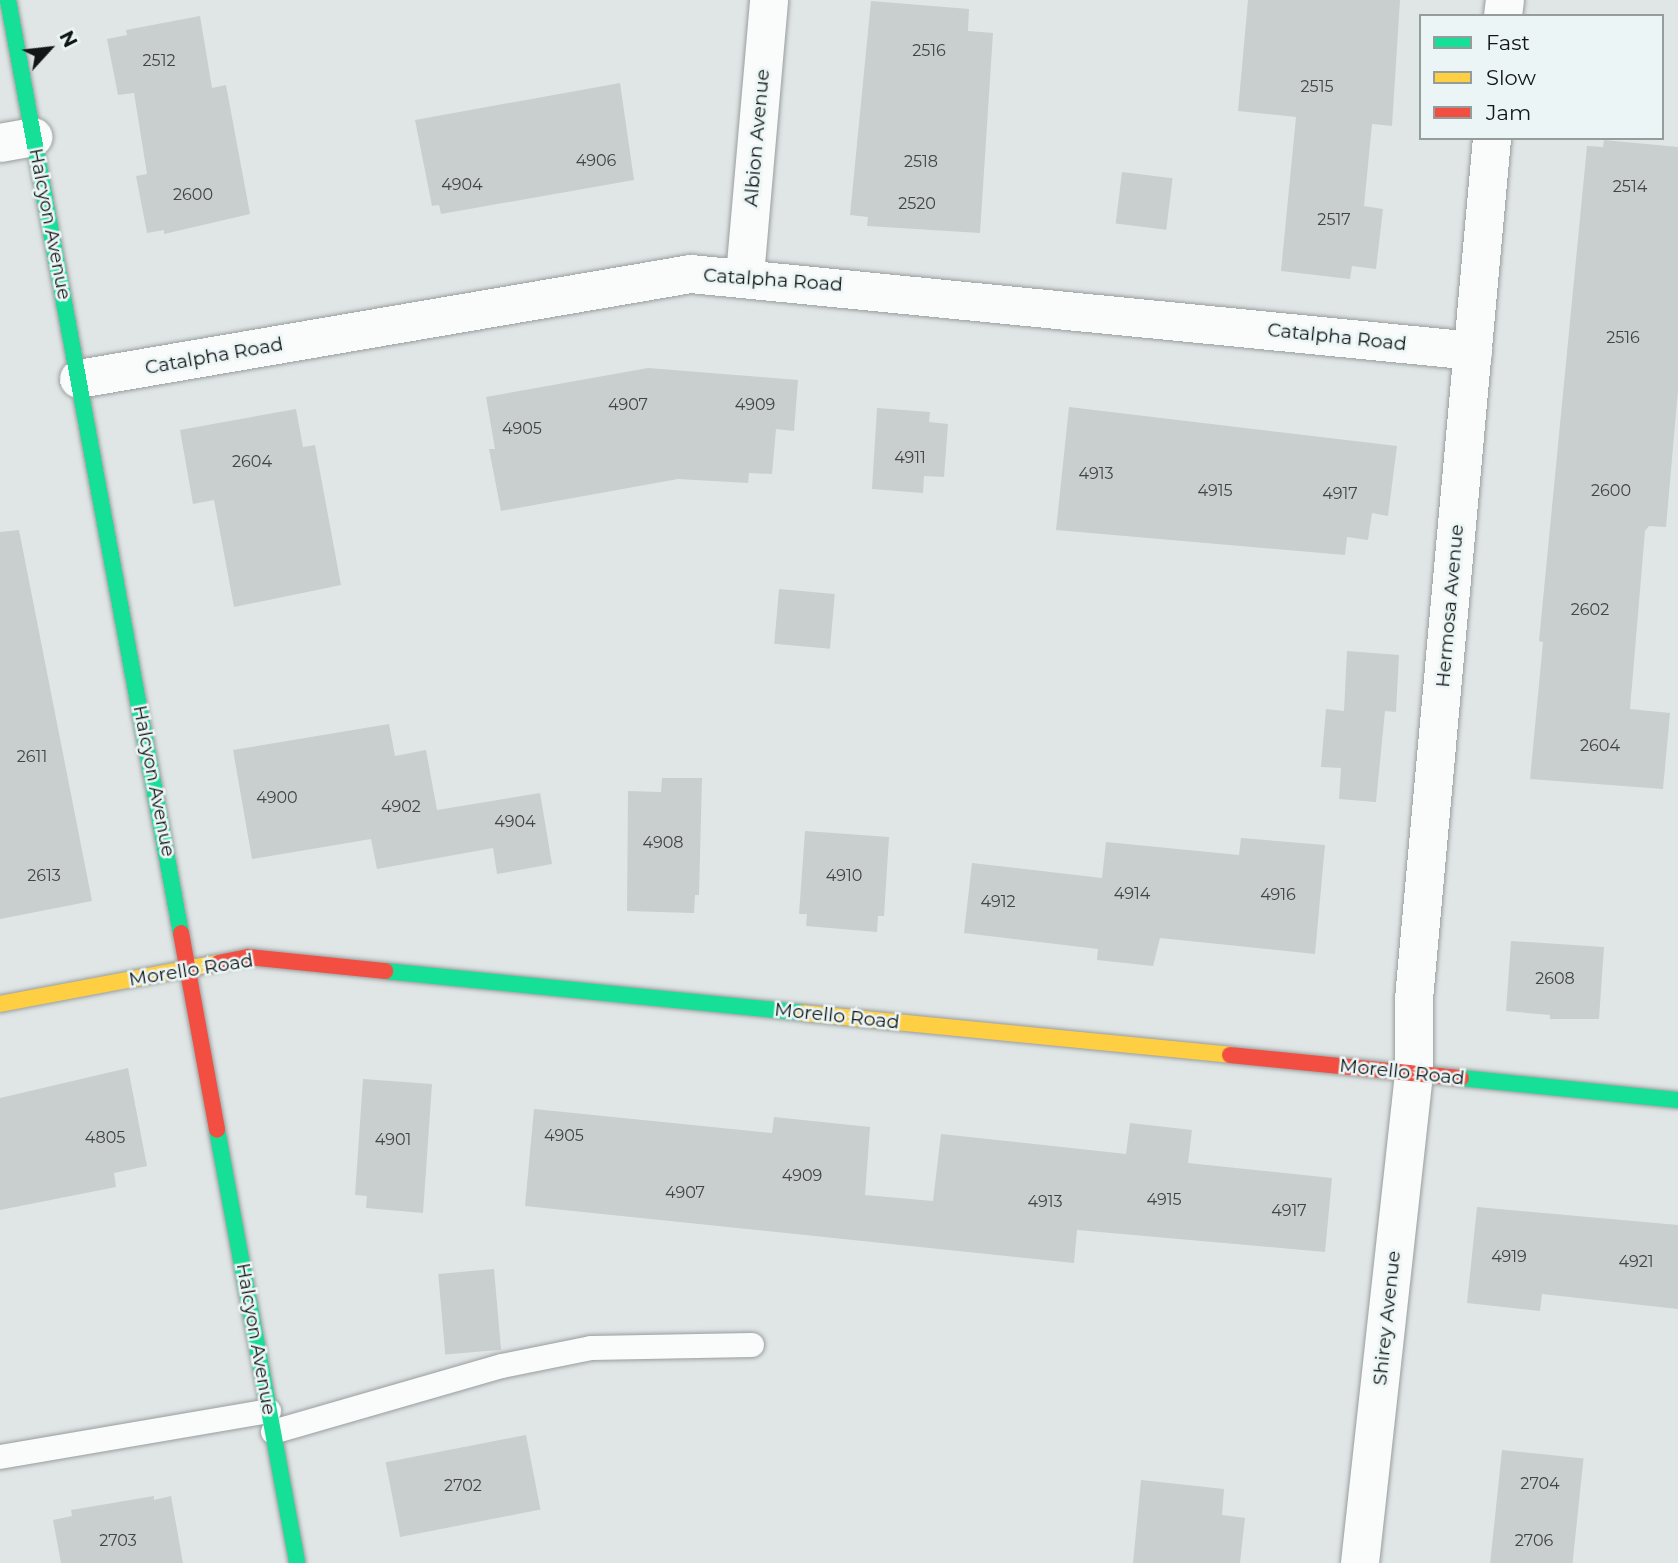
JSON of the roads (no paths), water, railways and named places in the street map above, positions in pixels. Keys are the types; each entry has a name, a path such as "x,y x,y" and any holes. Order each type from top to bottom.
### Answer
{"street":[{"name":"Halcyon Avenue","path":"8,0 17,140 79,379 297,1563"},
{"name":"Albion Avenue","path":"745,276 769,0"},
{"name":"Hermosa Avenue","path":"1414,1073 1414,999 1492,140"},
{"name":"Catalpha Road","path":"79,379 651,278 745,276 1473,351"},
{"name":"Morello Road","path":"0,1004 249,957 1678,1100"},
{"name":"Shirey Avenue","path":"1360,1563 1414,1073"}],"lane":[{"path":"0,1457 271,1421 502,1366 591,1348 752,1345"}]}
